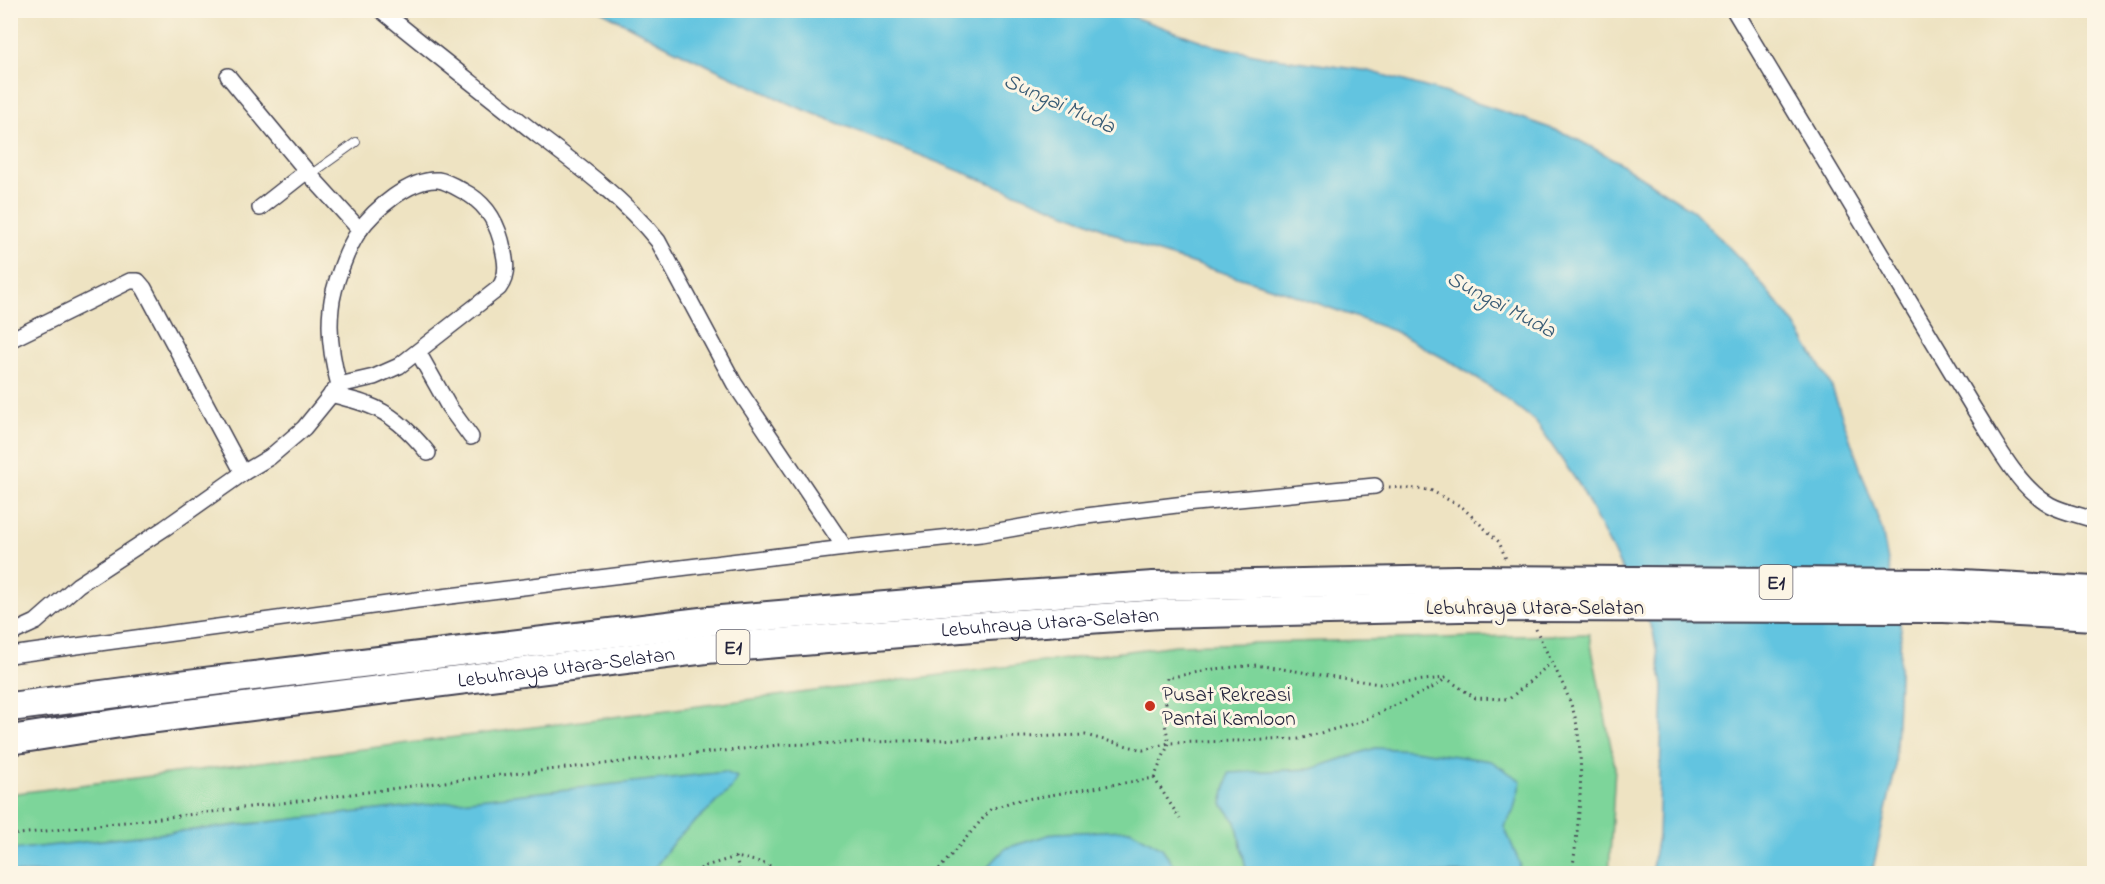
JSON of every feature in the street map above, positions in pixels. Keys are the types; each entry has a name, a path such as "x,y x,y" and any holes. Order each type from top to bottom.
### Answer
{"highway":[{"name":"Lebuhraya Utara–Selatan","path":"10,740 140,720 706,649 973,627 1458,593 1944,583 2094,591"},
{"name":"Lebuhraya Utara–Selatan","path":"10,707 147,688 721,620 1153,586 1944,608 2094,616"}],"street":[{"path":"381,10 618,199 647,228 658,241 670,262 734,383 845,548"},
{"path":"1734,10 1974,409 2012,468 2035,495 2050,505 2094,520"},
{"path":"228,76 360,230"},
{"path":"260,208 309,173"},
{"path":"10,634 36,622 78,585 270,457 304,428 335,390 399,366 499,288 506,275 506,262 497,227 486,208 473,196 438,180 419,183 403,189 360,230 349,251 331,307 335,390"},
{"path":"10,340 130,281 138,281 144,288 243,473"},
{"path":"418,352 449,407 471,437"},
{"path":"335,390 387,414 415,437 428,453"},
{"path":"10,655 417,600 845,548 981,534 1078,517 1185,504 1375,486"}],"lane":[{"path":"309,173 356,142"}],"path":[{"path":"1375,486 1430,490 1462,507 1499,542 1507,562"},
{"path":"1533,623 1565,689 1576,725 1580,768 1578,828 1572,873"},
{"path":"1154,778 1169,743 1165,724 1167,678 1214,669 1256,665 1380,684 1446,678 1475,698 1509,699 1551,663"},
{"path":"10,835 483,777 779,745 1085,735 1143,750 1169,743 1299,739 1360,722 1436,686 1446,678"},
{"path":"1154,778 1180,819"},
{"path":"935,873 991,810 1014,801 1154,778"},
{"path":"696,873 702,867 736,857 765,862 784,873"},
{"path":"736,857 740,873"}],"green space":[{"name":"Pusat Rekreasi Pantai Kamloon","path":"1589,634 1615,767 1609,874 11,873 10,794 1176,645"}],"water":[{"name":"Sungai Muda","path":"601,11 1116,11 1216,46 1268,57 1369,71 1525,119 1569,135 1615,160 1694,211 1745,264 1794,323 1831,385 1882,530 1901,629 1895,770 1872,873 1651,873 1658,836 1663,686 1653,631 1580,486 1535,421 1496,391 1456,365 1394,331 1286,292 1146,249 1089,222 792,105 671,48"},
{"path":"1375,748 1413,750 1491,761 1521,781 1513,812 1504,826 1520,864 1518,873 1247,873 1236,822 1222,804 1229,773 1311,769"},
{"path":"725,772 737,777 731,789 675,840 651,873 11,873 11,850"},
{"path":"1130,830 1162,848 1179,873 982,873 1006,848 1055,833"}],"place":[{"name":"Pusat Rekreasi Pantai Kamloon","path":"1150,706"}]}
